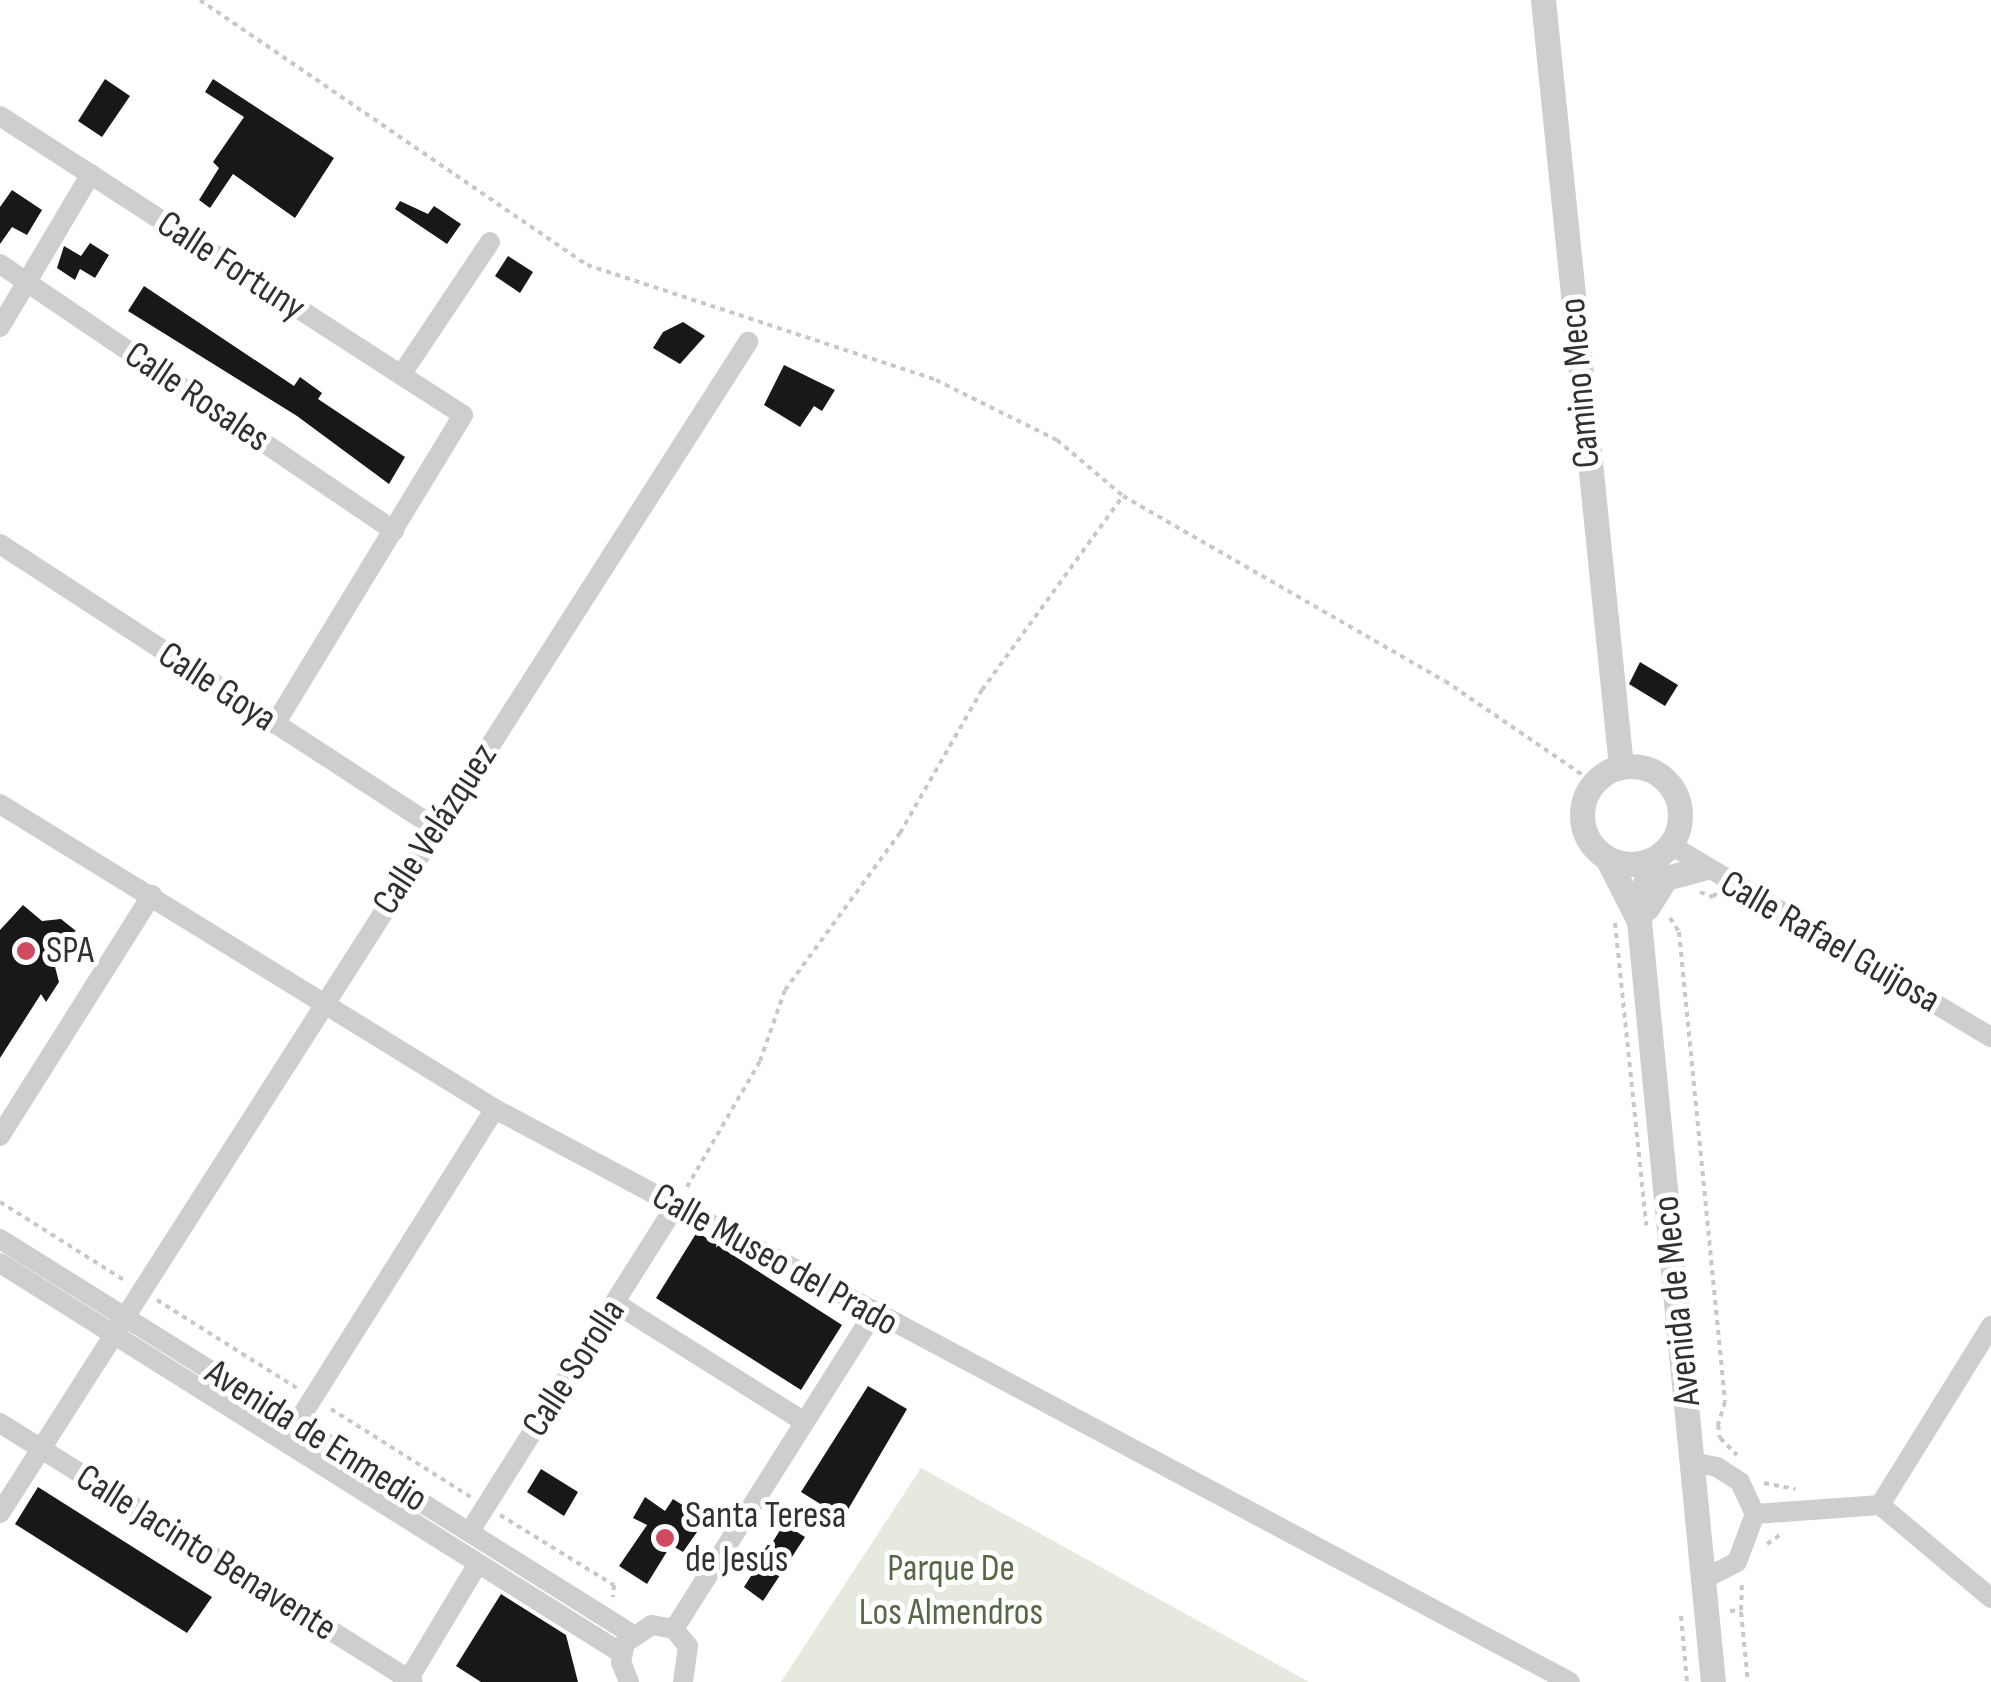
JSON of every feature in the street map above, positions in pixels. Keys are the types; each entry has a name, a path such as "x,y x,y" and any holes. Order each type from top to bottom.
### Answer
{"street":[{"name":"Camino Meco","path":"1543,0 1621,766"},
{"name":"Calle Fortuny","path":"0,116 463,415 394,530"},
{"path":"0,327 90,174"},
{"path":"401,375 490,242"},
{"name":"Calle Rosales","path":"0,264 394,530"},
{"name":"Calle Velázquez","path":"0,1513 748,342"},
{"path":"275,724 394,530"},
{"name":"Calle Goya","path":"0,544 436,828"},
{"path":"1621,766 1654,771 1677,796 1680,812 1670,845 1649,861 1607,858 1582,824 1593,782 1621,766"},
{"name":"Calle Museo del Prado","path":"0,804 494,1110 1570,1682"},
{"name":"Calle Rafael Guijosa","path":"1670,845 1991,1037"},
{"name":"Avenida de Meco","path":"1607,858 1629,922 1693,1462 1713,1682"},
{"name":"Avenida de Meco","path":"1629,922 1649,861"},
{"path":"1629,922 1666,878 1703,868"},
{"path":"0,1136 152,895"},
{"path":"296,1423 494,1110"},
{"name":"Calle Sorolla","path":"470,1531 677,1204"},
{"name":"Avenida de Enmedio","path":"0,1239 118,1325 477,1565 626,1644"},
{"name":"Avenida de Enmedio","path":"0,1264 296,1423 605,1617 626,1644"},
{"path":"615,1304 803,1421"},
{"path":"674,1629 873,1314"},
{"path":"1880,1505 1991,1326"},
{"name":"Calle Jacinto Benavente","path":"0,1423 410,1681"},
{"path":"1693,1462 1716,1466 1740,1482 1755,1514 1737,1562 1703,1579"},
{"path":"1755,1514 1880,1505 1991,1598"},
{"path":"410,1681 477,1565"},
{"path":"628,1682 626,1644 652,1625 674,1629 691,1657 684,1682"}],"path":[{"path":"200,0 586,265 936,380 1057,440 1123,496 1445,680 1593,782"},
{"path":"677,1204 760,1062 785,990 900,834 982,690 1123,496"},
{"path":"1669,916 1679,932 1725,1402 1718,1425"},
{"path":"1629,922 1611,922 1644,1225 1650,1224"},
{"path":"0,1202 614,1584 605,1617"},
{"path":"1741,1610 1748,1682"},
{"path":"1682,1616 1687,1682"}],"green space":[{"name":"Parque De Los Almendros","path":"921,1468 1309,1682 781,1682"}],"building":[{"path":"105,79 130,96 102,137 78,121"},
{"path":"213,79 334,158 295,218 233,174 210,208 199,200 219,168 213,162 244,117 205,92"},
{"path":"12,190 42,210 27,235 12,227 0,244 0,207"},
{"path":"400,201 428,214 434,206 461,224 447,244 395,209"},
{"path":"90,243 109,255 95,278 80,269 75,280 57,268 64,246 81,256"},
{"path":"508,256 533,272 520,293 495,276"},
{"path":"144,286 294,386 300,377 322,393 318,399 405,457 389,484 297,416 128,311"},
{"path":"683,322 705,336 680,364 653,348 663,332"},
{"path":"784,365 835,390 822,411 814,406 800,427 764,405"},
{"path":"1640,662 1678,685 1665,706 1629,684"},
{"name":"SPA","path":"23,905 42,921 61,919 76,931 49,944 59,982 46,1002 41,994 0,1058 0,930"},
{"path":"697,1232 842,1325 801,1390 656,1298"},
{"path":"868,1386 907,1409 843,1518 801,1492"},
{"path":"541,1469 578,1492 564,1516 527,1492"},
{"path":"38,1487 212,1597 187,1633 15,1524"},
{"name":"Santa Teresa de Jesús","path":"645,1497 665,1511 673,1499 692,1511 685,1524 697,1532 683,1552 671,1545 647,1584 619,1566 647,1525 633,1518"},
{"path":"784,1524 805,1537 763,1601 744,1587"},
{"path":"501,1594 566,1635 578,1682 481,1682 456,1666"}],"place":[{"name":"SPA","path":"26,951"},
{"name":"Santa Teresa de Jesús","path":"665,1538"}]}
